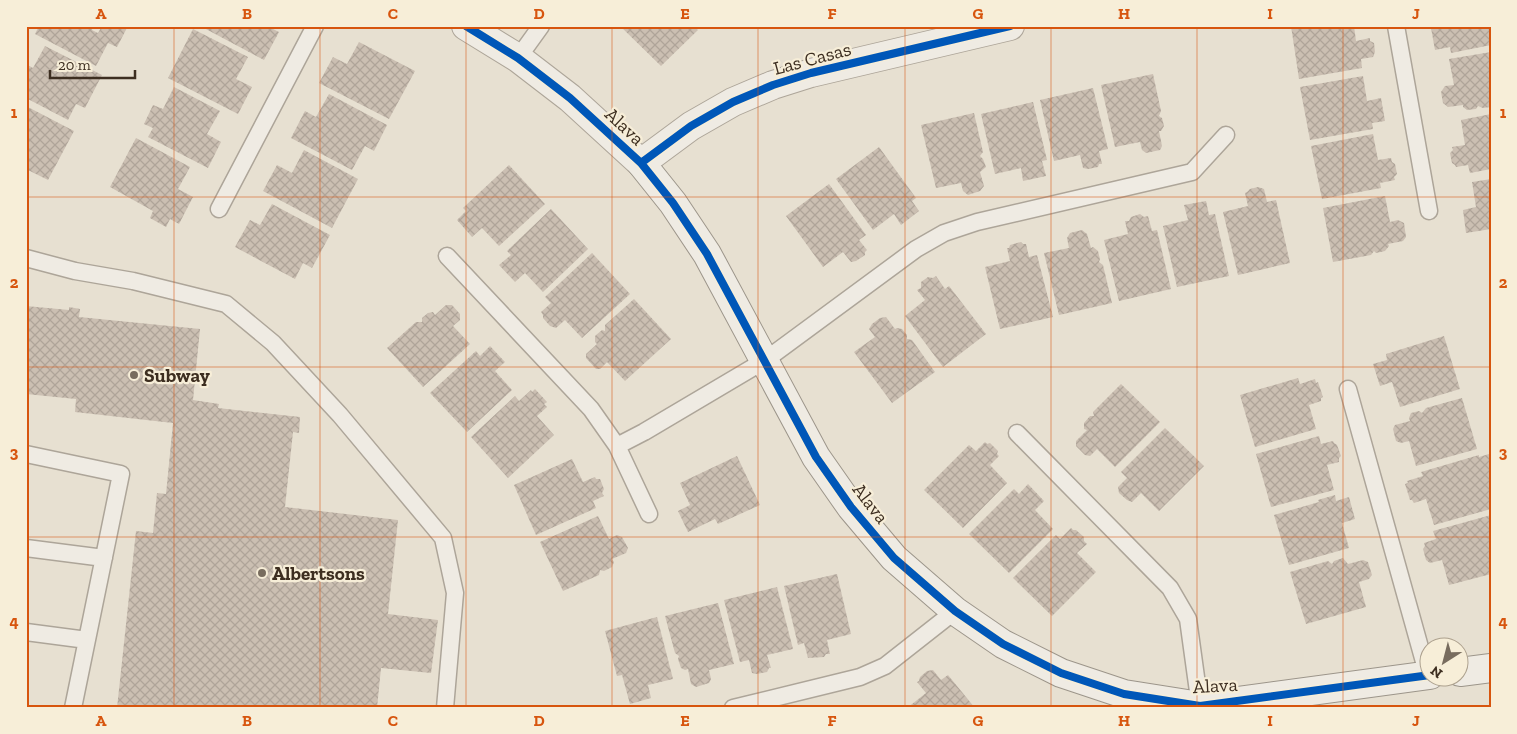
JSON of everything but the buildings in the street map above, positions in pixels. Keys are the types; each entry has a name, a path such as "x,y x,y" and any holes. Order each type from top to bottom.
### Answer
{"street":[{"name":"Alava","path":"466,26 518,58 570,98 641,163 673,203 708,254 816,457 851,507 894,558 955,611 1003,644 1061,673 1124,694 1200,706 1420,677"},
{"name":"Las Casas","path":"641,163 690,126 734,102 773,84 811,72 1010,26"},
{"path":"1470,671 1491,668"}],"lane":[{"path":"219,209 315,26"},
{"path":"518,58 541,26"},
{"path":"1396,26 1430,211"},
{"path":"617,446 764,361 916,250 944,233 977,222 1192,172 1226,135"},
{"path":"447,256 591,409 617,446 649,514"},
{"path":"26,258 75,271 133,281 226,304 273,343 340,415 443,538 455,593 445,708"},
{"path":"1348,389 1420,644"},
{"path":"1017,433 1170,588 1188,619 1200,706"},
{"path":"26,454 121,474 74,708"},
{"path":"26,548 104,558"},
{"path":"733,708 860,676 885,666 955,611"},
{"path":"26,632 87,640"}],"cycle path":[{"path":"466,26 518,58 570,98 641,163 673,203 707,254 816,457 851,507 894,558 955,611 1003,644 1061,673 1124,694 1200,706 1420,676"},
{"path":"641,163 691,126 733,102 773,85 811,73 1010,26"}],"place":[{"name":"Subway","path":"134,375"},
{"name":"Albertsons","path":"262,573"}]}
